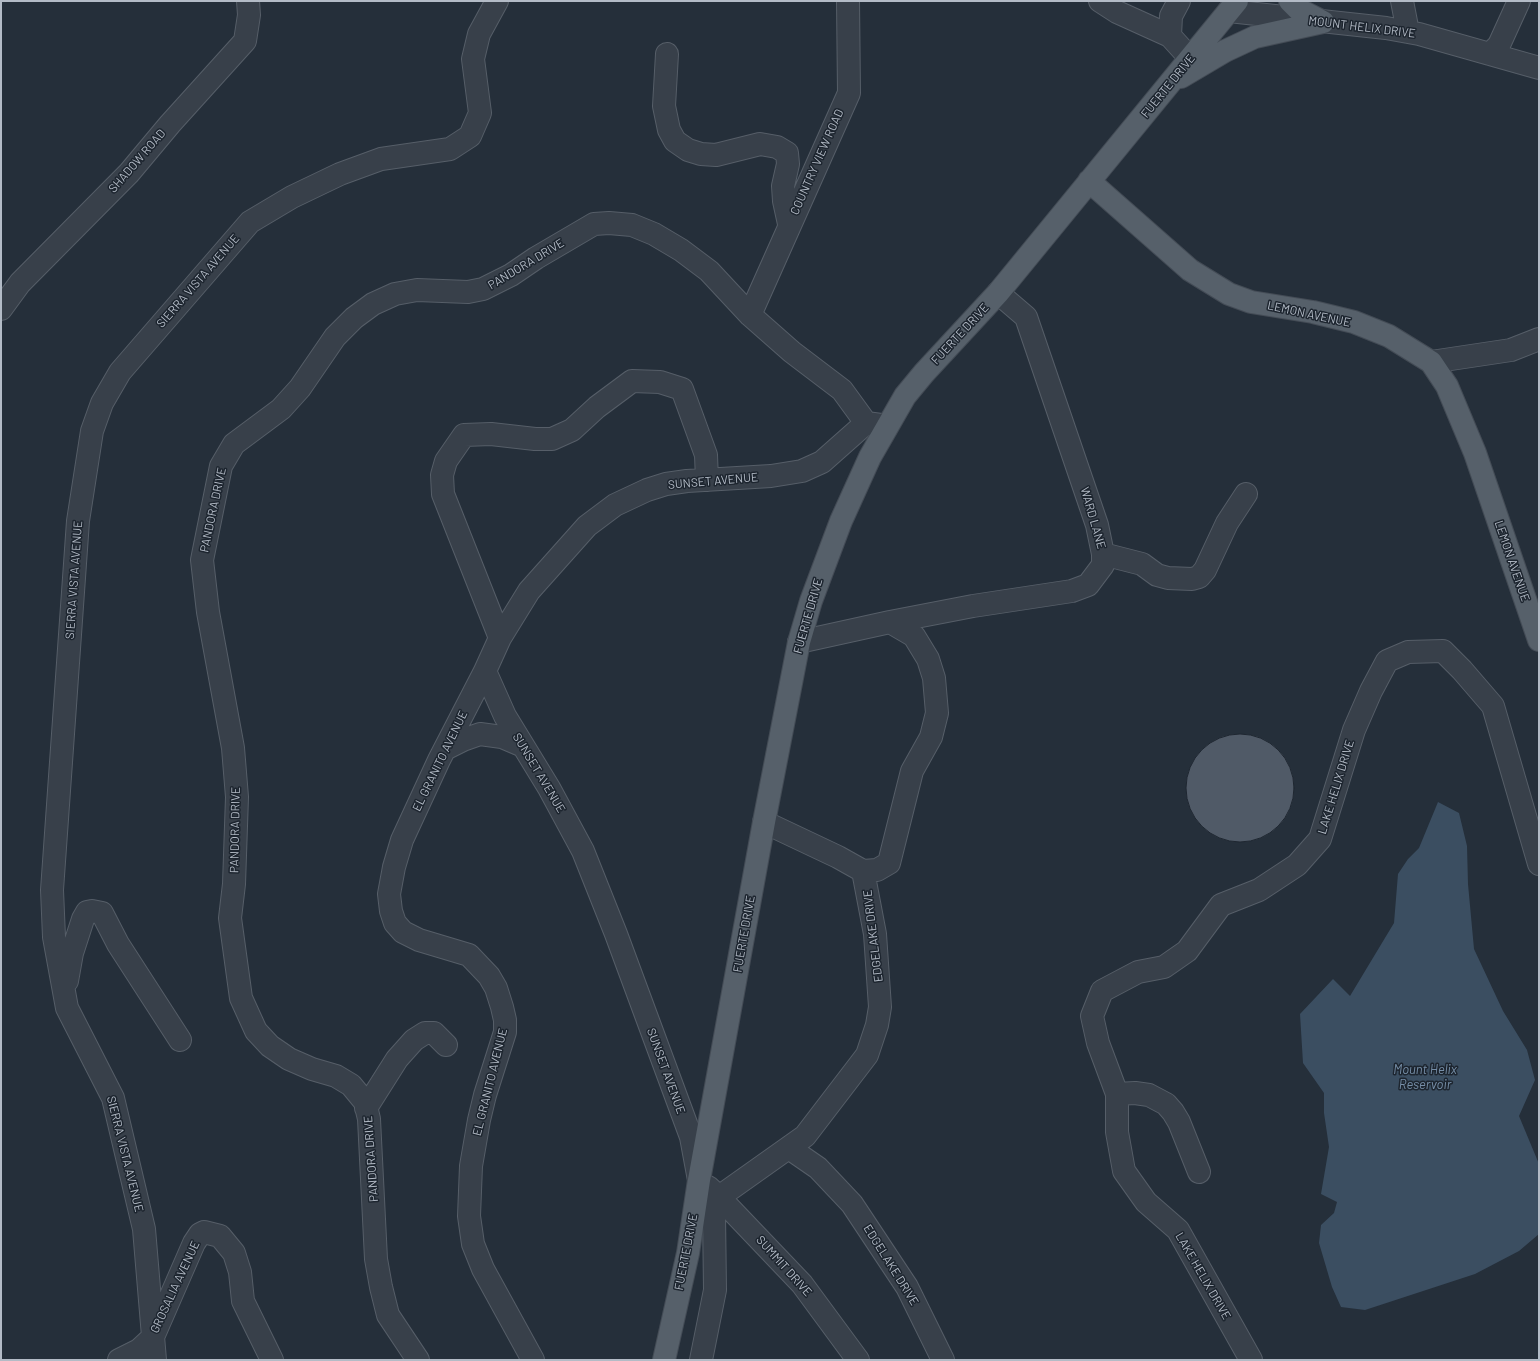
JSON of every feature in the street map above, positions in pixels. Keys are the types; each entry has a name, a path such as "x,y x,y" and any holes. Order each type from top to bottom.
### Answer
{"main road":[{"path":"1290,1 1298,9 1323,22"},
{"name":"FUERTE DRIVE","path":"664,1360 688,1253 699,1180 764,822 799,642 825,561 876,425 905,396 924,373 998,293 1233,6"},
{"path":"1168,85 1225,50 1255,37 1323,22"},
{"name":"LEMON AVENUE","path":"1089,181 1178,261 1216,286 1251,302 1313,312 1354,322 1389,336 1431,362 1447,386 1474,453 1539,640"}],"street":[{"name":"SHADOW ROAD","path":"1,309 20,282 129,173 170,124 245,41 249,15 248,1"},
{"name":"SIERRA VISTA AVENUE","path":"155,1360 150,1283 144,1229 113,1098 67,1008 54,936 52,890 78,521 92,431 102,403 120,372 250,222 292,197 340,174 382,159 450,149 470,136 480,113 473,59 479,34 497,1"},
{"name":"COUNTRY VIEW ROAD","path":"750,315 848,93 848,1"},
{"path":"1100,1 1122,15 1170,36 1190,58"},
{"path":"1170,36 1171,16 1179,1"},
{"path":"1402,1 1408,32"},
{"path":"1490,54 1499,45 1519,1"},
{"name":"MOUNT HELIX DRIVE","path":"1233,6 1323,22 1386,28 1408,32 1539,68"},
{"path":"667,54 664,106 669,130 675,141 688,150 701,154 716,155 760,144 777,147 787,153 788,164 784,193 789,224"},
{"name":"PANDORA DRIVE","path":"418,1360 388,1315 381,1287 376,1258 373,1168 366,1108 359,1093 336,1076 312,1069 289,1059 270,1046 256,1031 241,998 230,918 234,884 237,797 233,748 208,612 202,560 221,466 234,444 281,409 300,388 335,337 354,318 374,304 395,294 417,290 468,292 483,289 511,275 536,258 594,224 609,223 632,225 654,234 681,250 709,271 750,315 792,352 842,390 876,425"},
{"name":"WARD LANE","path":"799,642 973,606 1072,592 1088,585 1103,565 1103,554 1097,525 1026,317 998,293"},
{"path":"1431,362 1511,350 1539,339"},
{"path":"500,638 443,494 442,475 446,461 464,435 491,434 535,439 552,439 572,430 597,407 632,381 660,382 682,389 706,455 707,480"},
{"name":"SUNSET AVENUE","path":"701,1360 715,1290 714,1214 699,1180 691,1137 604,903 583,851 549,788 505,716 485,671 500,638 529,591 575,538 601,514 631,496 647,490 687,481 771,476 802,471 822,462 876,425"},
{"path":"1103,554 1142,564 1157,575 1168,578 1192,579 1199,577 1205,570 1227,523 1246,494"},
{"path":"764,822 838,857 863,871 877,870 889,863 912,771 931,737 937,713 934,678 928,659 914,636 890,622"},
{"name":"LAKE HELIX DRIVE","path":"1251,1360 1178,1230 1146,1202 1124,1171 1117,1132 1117,1094 1098,1043 1092,1016 1102,991 1138,972 1164,967 1186,951 1222,905 1259,890 1297,865 1320,839 1354,730 1371,691 1387,661 1408,652 1442,651 1462,670 1493,706 1539,864"},
{"name":"EL GRANITO AVENUE","path":"485,671 445,749 402,840 391,880 389,894 391,911 395,924 403,932 419,940 469,955 489,976 502,1007 505,1032 485,1095 480,1120 471,1166 469,1216 473,1244 483,1269 529,1354"},
{"path":"445,749 480,734 502,737 523,746"},
{"name":"EDGELAKE DRIVE","path":"719,1197 805,1136 867,1055 877,1025 880,1007 875,934 863,871"},
{"path":"64,994 72,953 83,919 87,912 92,911 102,913 118,944 180,1040"},
{"path":"366,1108 397,1059 414,1040 425,1033 434,1033 446,1045"},
{"path":"1117,1094 1135,1093 1149,1095 1166,1104 1174,1112 1179,1122 1199,1172"},
{"name":"EDGELAKE DRIVE","path":"789,1148 818,1168 852,1204 907,1287 943,1360"},
{"name":"SUMMIT DRIVE","path":"699,1180 719,1197 802,1284 858,1360"},
{"name":"GROSALIA AVENUE","path":"119,1360 139,1350 153,1336 194,1243 200,1234 204,1232 214,1233 220,1236 234,1253 240,1272 243,1301 272,1360"}],"water":[{"name":"Mount Helix Reservoir","path":"1438,802 1459,813 1467,846 1468,884 1474,949 1503,1011 1527,1050 1535,1080 1519,1116 1539,1164 1539,1234 1519,1251 1475,1274 1365,1310 1341,1307 1332,1287 1319,1243 1321,1225 1334,1213 1337,1202 1321,1194 1329,1147 1324,1113 1324,1093 1303,1063 1300,1014 1333,979 1350,996 1394,923 1398,874 1408,859 1419,848"}],"building":[{"path":"1240,734 1261,738 1278,750 1290,767 1294,788 1290,809 1278,826 1261,838 1240,842 1219,838 1202,826 1190,809 1186,788 1190,767 1202,750 1219,738"}]}
